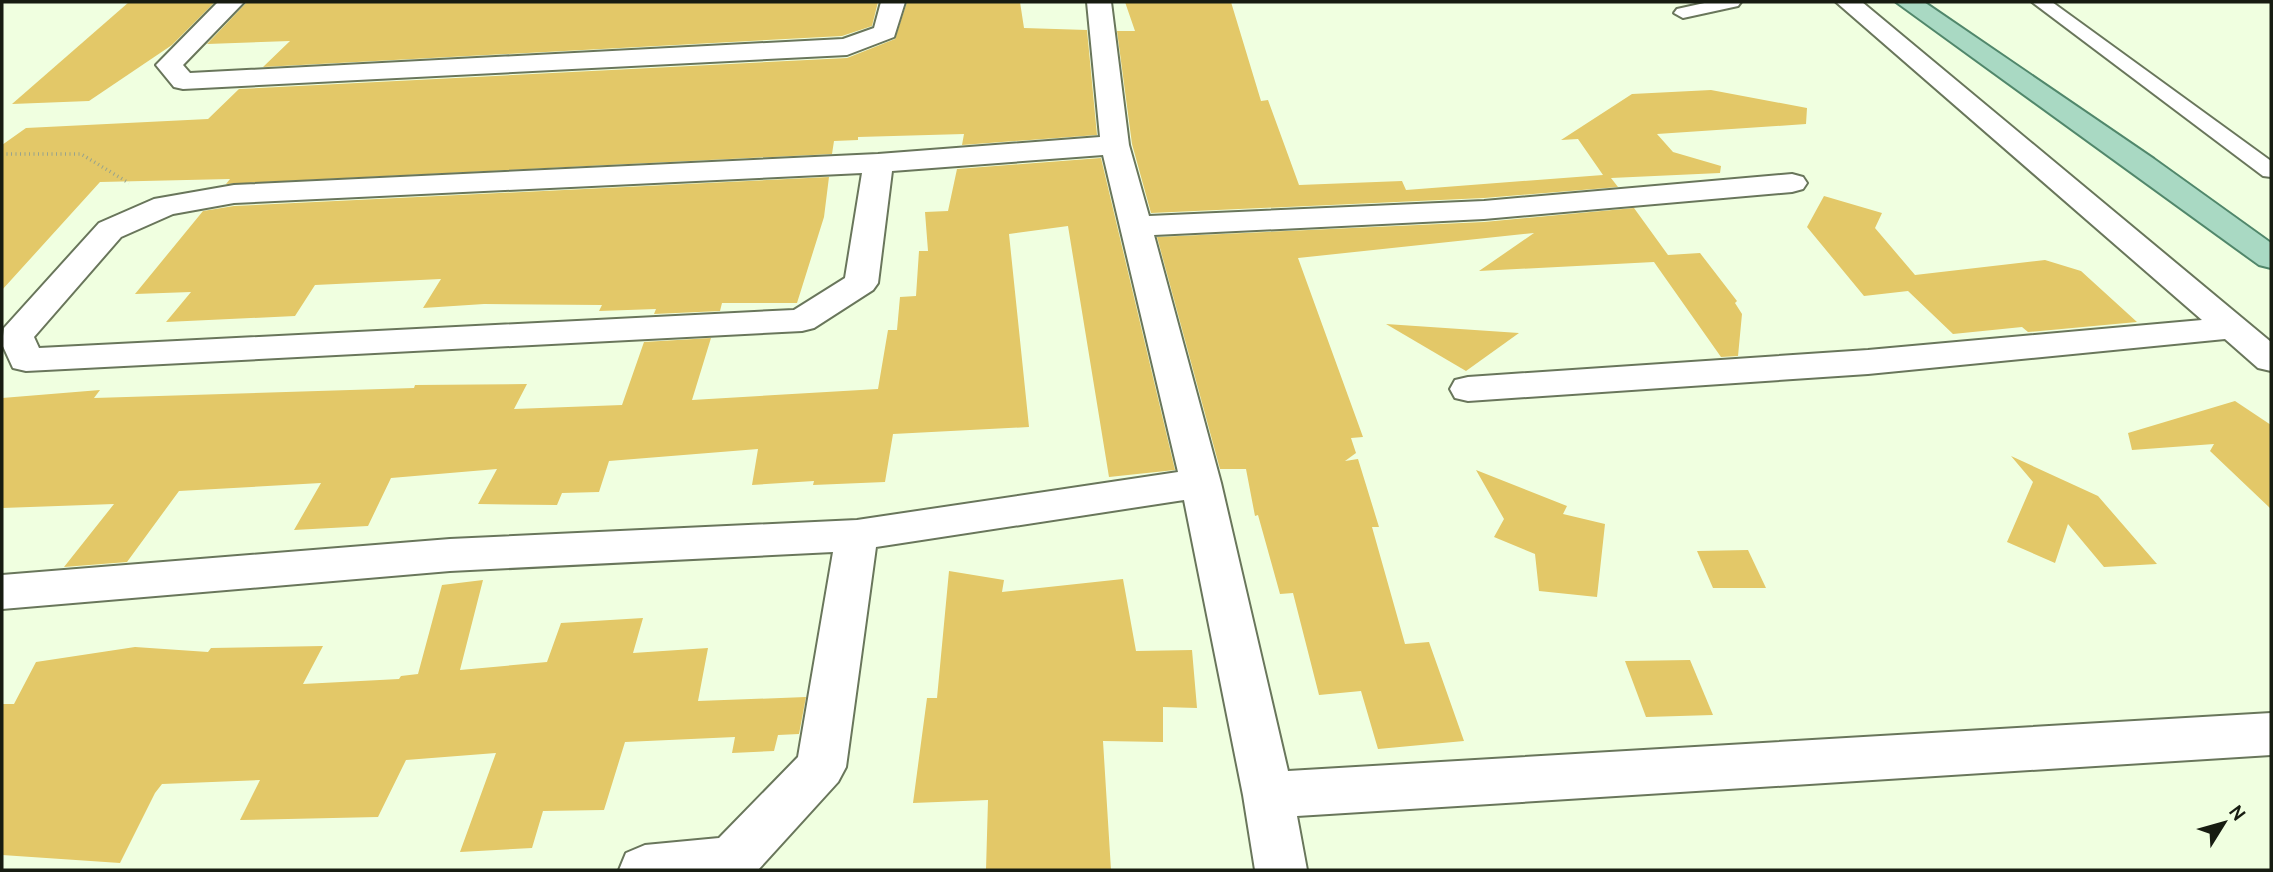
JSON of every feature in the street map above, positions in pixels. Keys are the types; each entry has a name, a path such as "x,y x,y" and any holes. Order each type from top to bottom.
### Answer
{"main road":[{"path":"1908,2 2144,165 2271,258"},
{"path":"1965,11 2144,165"}],"street":[{"path":"232,2 169,65 183,81 848,47 885,32 893,2"},
{"path":"1100,2 1115,145 1201,483 1268,795 1281,870"},
{"path":"1848,2 2271,360"},
{"path":"878,163 861,283 802,320 26,360 16,336 110,230 165,206 234,194 878,163 1115,145"},
{"path":"1137,226 1484,210 1792,183"},
{"path":"1468,389 1868,362 2232,328"},
{"path":"2,592 450,555 857,535 1201,483"},
{"path":"645,870 732,861 821,767 857,535"},
{"path":"1268,795 2271,734"}],"lane":[{"path":"1683,13 1732,2"},
{"path":"2041,2 2271,171"}],"path":[{"path":"2,154 81,154 165,206"}],"building":[{"path":"129,2 215,2 172,45 89,101 12,104"},
{"path":"247,2 878,2 872,26 842,36 263,67 290,41 207,44"},
{"path":"907,2 1020,2 1024,28 1087,30 1097,135 962,145 964,134 858,137 858,140 834,141 832,154 226,184 230,179 100,182 2,290 2,145 26,128 208,119 239,89 847,58 895,39"},
{"path":"1125,2 1231,2 1261,101 1268,100 1299,185 1402,181 1406,190 1603,175 1578,139 1561,140 1632,94 1711,90 1807,108 1806,124 1657,134 1673,152 1721,166 1720,173 1611,178 1618,187 1484,198 1151,213 1132,144 1117,31 1135,31"},
{"path":"1101,158 1175,470 1109,477 1068,226 1009,234 1029,427 893,434 885,482 813,485 814,481 752,485 758,449 609,461 599,492 562,493 557,505 478,504 497,469 391,478 368,526 294,530 321,483 179,491 127,562 64,567 114,504 2,508 2,398 100,390 94,398 414,388 415,385 527,384 514,409 622,405 644,342 711,338 692,400 878,389 888,330 897,330 900,297 916,296 919,251 928,251 925,212 948,211 957,169"},
{"path":"829,177 824,217 797,303 722,303 720,311 654,314 656,309 599,311 602,305 484,304 423,308 441,279 315,285 295,316 166,322 191,292 135,294 203,211 234,206"},
{"path":"1824,196 1882,213 1875,228 1915,275 2045,260 2081,271 2137,322 2028,332 2022,327 1953,334 1908,291 1864,296 1807,227"},
{"path":"1634,208 1668,255 1700,253 1737,301 1735,303 1742,314 1738,356 1721,357 1654,262 1479,271 1534,233 1298,258 1363,437 1351,438 1356,453 1345,461 1358,459 1379,527 1372,527 1405,644 1429,642 1464,741 1378,749 1361,691 1319,695 1293,593 1280,594 1258,515 1255,516 1246,469 1220,469 1157,237 1484,222"},
{"path":"1386,324 1519,333 1466,371"},
{"path":"2235,401 2271,425 2271,509 2210,451 2214,444 2132,450 2128,433"},
{"path":"2011,456 2098,496 2157,564 2104,567 2068,524 2055,563 2007,542 2033,482"},
{"path":"1476,470 1567,506 1563,514 1605,524 1597,597 1539,591 1535,554 1494,537 1504,519"},
{"path":"1748,550 1766,588 1713,588 1697,551"},
{"path":"949,571 1004,580 1002,592 1123,579 1136,651 1192,650 1197,708 1163,707 1163,742 1103,741 1111,870 986,870 988,800 913,803 927,698 937,698"},
{"path":"483,580 460,670 547,662 561,623 643,618 633,653 708,648 698,701 806,697 799,734 778,735 774,751 732,753 735,737 625,742 604,810 543,811 532,848 460,852 496,753 406,760 378,817 240,820 260,780 162,784 120,863 2,855 2,704 14,704 36,662 135,647 208,652 211,648 323,646 303,684 399,679 401,676 418,674 442,585"},
{"path":"1690,660 1713,715 1646,717 1625,661"}]}
